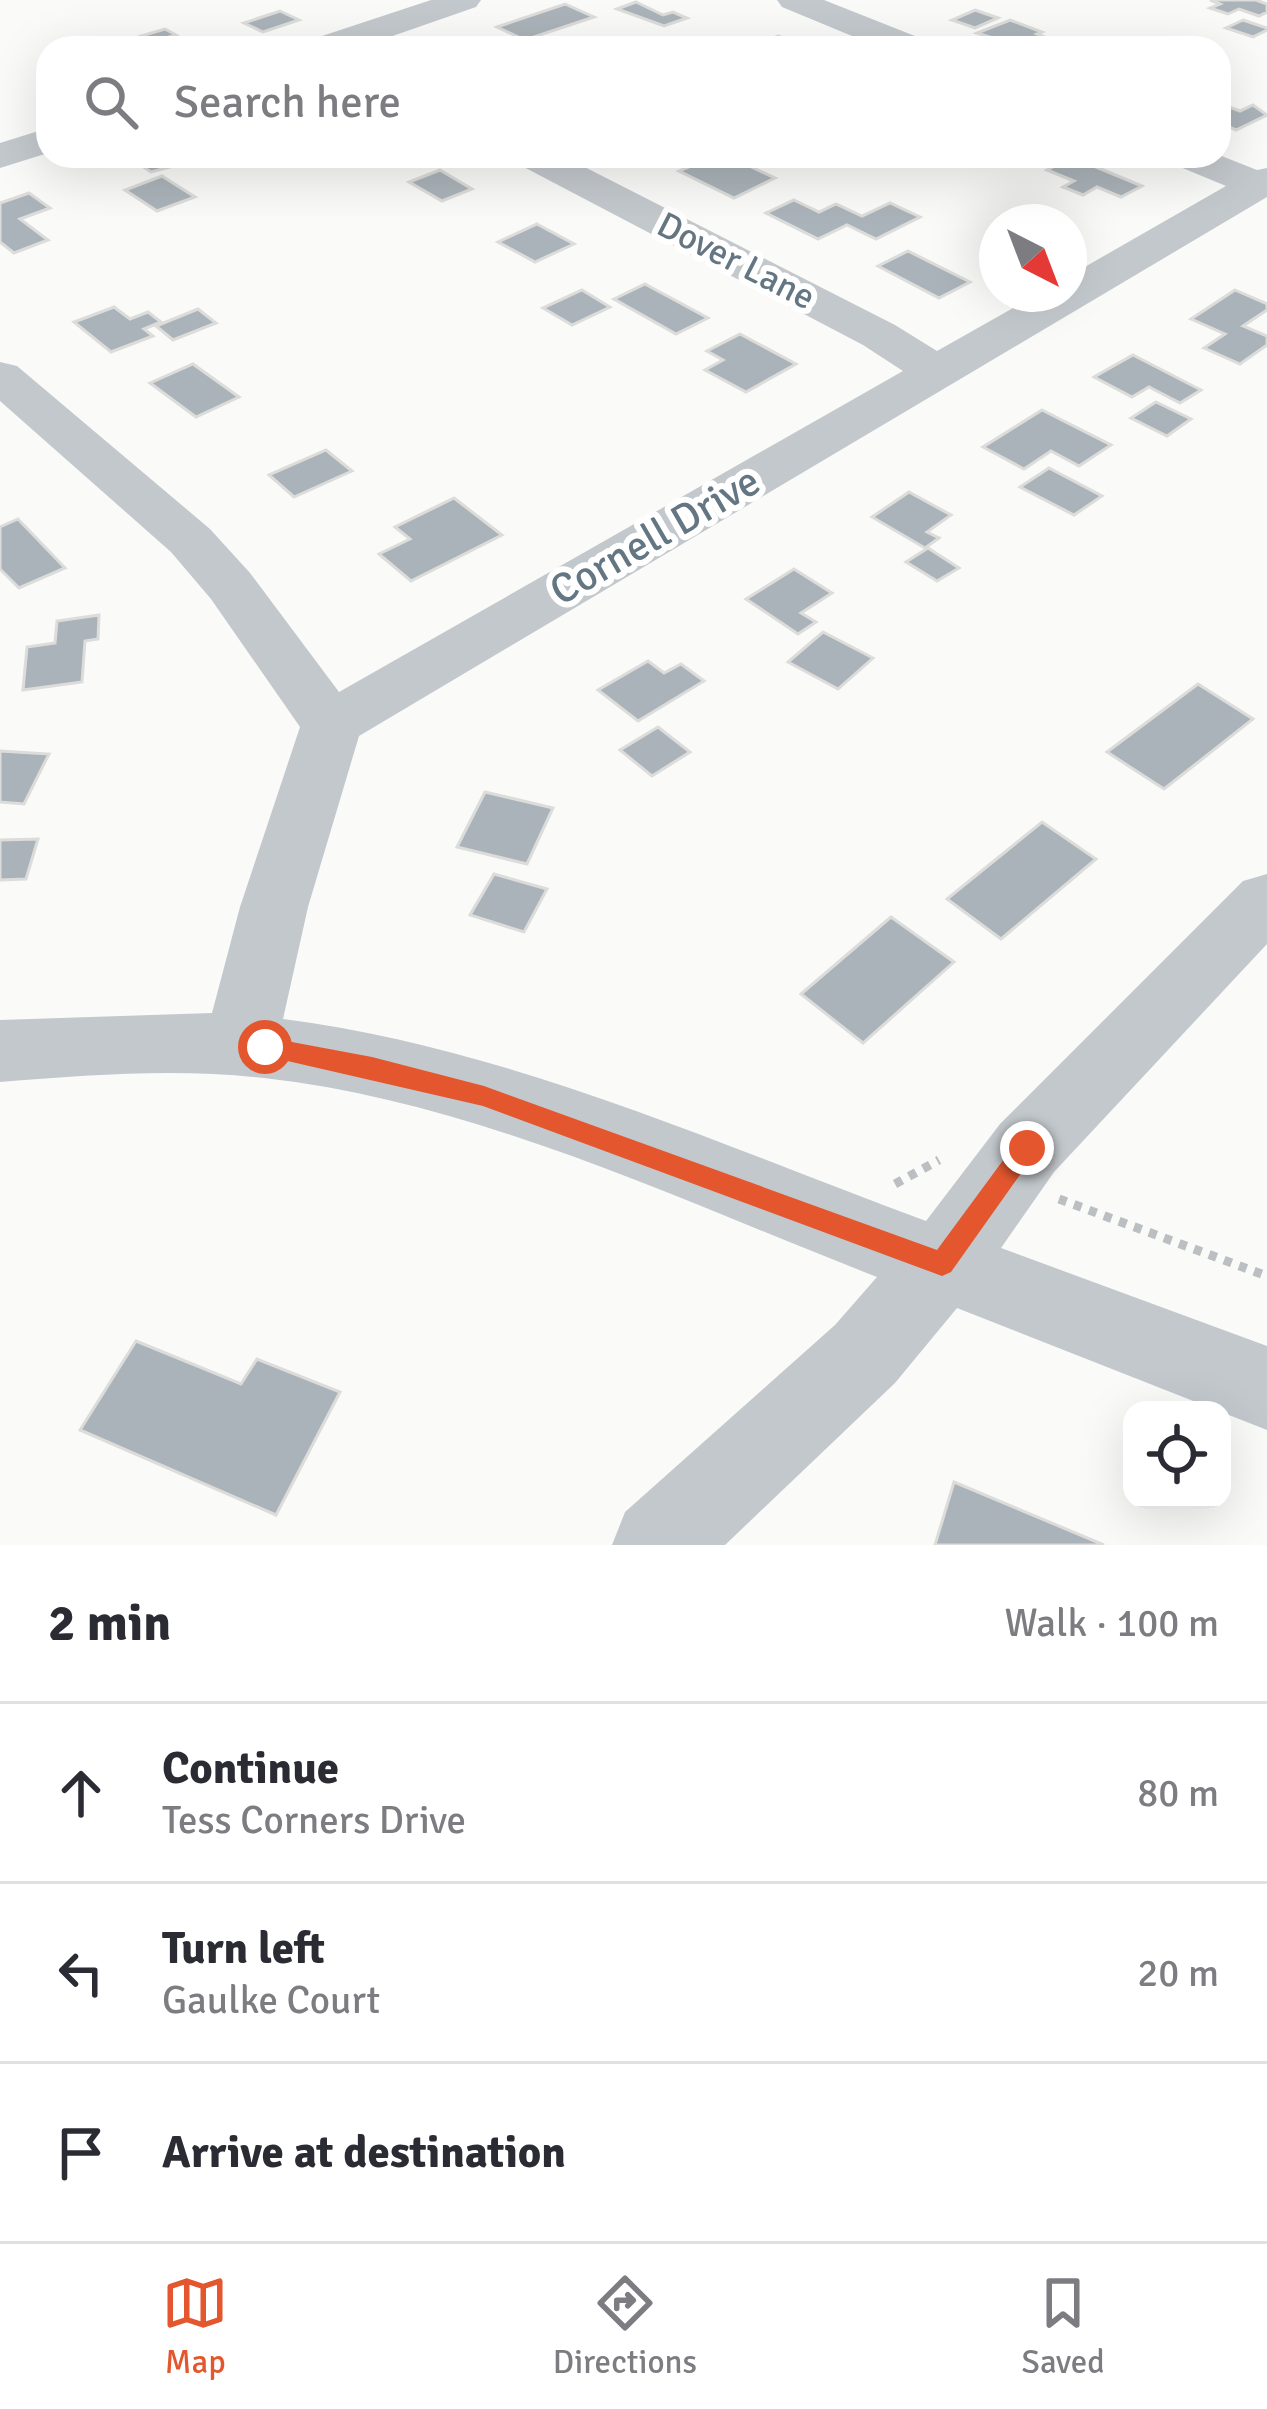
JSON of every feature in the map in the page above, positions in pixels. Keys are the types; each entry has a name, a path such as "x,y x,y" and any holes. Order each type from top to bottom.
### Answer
{"street":[{"path":"359,36 464,0"},
{"path":"794,0 882,36"},
{"path":"0,156 36,144"},
{"name":"Dover Lane","path":"555,168 879,335 936,371"},
{"path":"1222,168 1263,182"},
{"name":"Cornell Drive","path":"332,724 1263,182"},
{"path":"0,376 134,486 216,568 303,692 332,724 274,908 240,1046"},
{"path":"658,1545 865,1354 942,1264 1027,1148 1267,899"},
{"path":"0,1051 172,1042 240,1046 372,1067 484,1096 1267,1388"}],"path":[{"path":"1055,1198 1267,1276"}],"building":[{"path":"1210,0 1256,0 1267,4 1267,12 1259,16 1239,9 1228,14 1210,8 1220,4"},
{"path":"636,2 663,15 673,12 687,18 664,26 617,9"},
{"path":"565,4 594,17 537,36 516,36 497,27"},
{"path":"975,10 998,18 975,28 952,20"},
{"path":"280,11 299,20 263,32 244,23"},
{"path":"1010,20 1042,36 987,36 977,33"},
{"path":"1243,20 1267,30 1253,37 1226,28"},
{"path":"165,29 176,35 172,36 141,36"},
{"path":"1253,105 1267,115 1236,130 1231,128 1231,108 1240,111"},
{"path":"754,168 775,178 734,198 679,171"},
{"path":"1099,168 1142,186 1121,197 1097,187 1083,195 1063,187 1074,181 1047,170"},
{"path":"440,170 472,189 442,201 409,182"},
{"path":"162,176 195,197 157,211 125,190"},
{"path":"29,193 50,208 20,219 48,240 14,253 0,242 0,203"},
{"path":"794,200 819,212 836,204 862,216 890,203 920,217 876,239 847,225 818,239 766,213"},
{"path":"537,224 574,244 535,262 498,242"},
{"path":"908,251 970,282 939,298 878,266"},
{"path":"645,284 708,318 676,334 614,299"},
{"path":"582,290 610,307 572,325 543,308"},
{"path":"1235,290 1267,304 1267,310 1243,326 1267,336 1267,345 1240,364 1204,348 1225,334 1191,319"},
{"path":"114,307 130,319 148,312 161,322 144,329 153,336 111,352 74,322"},
{"path":"198,309 216,323 173,340 156,326"},
{"path":"740,334 796,364 746,392 705,370 723,360 707,351"},
{"path":"1133,355 1201,390 1180,403 1149,387 1132,397 1094,377"},
{"path":"193,364 239,397 196,417 150,383"},
{"path":"1156,402 1191,419 1167,436 1131,418"},
{"path":"1042,410 1111,445 1079,466 1051,451 1024,469 983,447"},
{"path":"326,450 352,471 294,497 269,475"},
{"path":"1049,468 1102,496 1074,515 1020,487"},
{"path":"909,492 951,515 927,532 939,538 925,548 872,517"},
{"path":"454,498 502,535 411,581 379,554 410,539 395,527"},
{"path":"18,519 65,568 19,588 0,569 0,527"},
{"path":"928,548 959,568 937,581 906,562"},
{"path":"794,569 832,593 801,613 816,622 798,634 746,599"},
{"path":"99,615 98,639 85,641 82,682 23,690 27,647 55,643 57,621"},
{"path":"823,632 873,658 838,689 788,662"},
{"path":"648,661 664,673 681,664 704,681 638,721 598,690"},
{"path":"1198,684 1253,719 1164,789 1107,752"},
{"path":"658,727 690,752 652,776 620,750"},
{"path":"0,751 49,754 24,804 0,802"},
{"path":"485,792 553,808 527,864 457,847"},
{"path":"1042,822 1096,859 1001,939 947,899"},
{"path":"38,839 26,879 0,880 0,840"},
{"path":"494,874 547,889 524,932 470,915"},
{"path":"891,917 954,962 863,1043 801,994"},
{"path":"136,1341 241,1384 257,1359 340,1392 276,1515 80,1430"},
{"path":"954,1482 1104,1545 935,1545"}],"route":[{"path":"265,1047 372,1067 484,1096 942,1264 1027,1148"}]}
